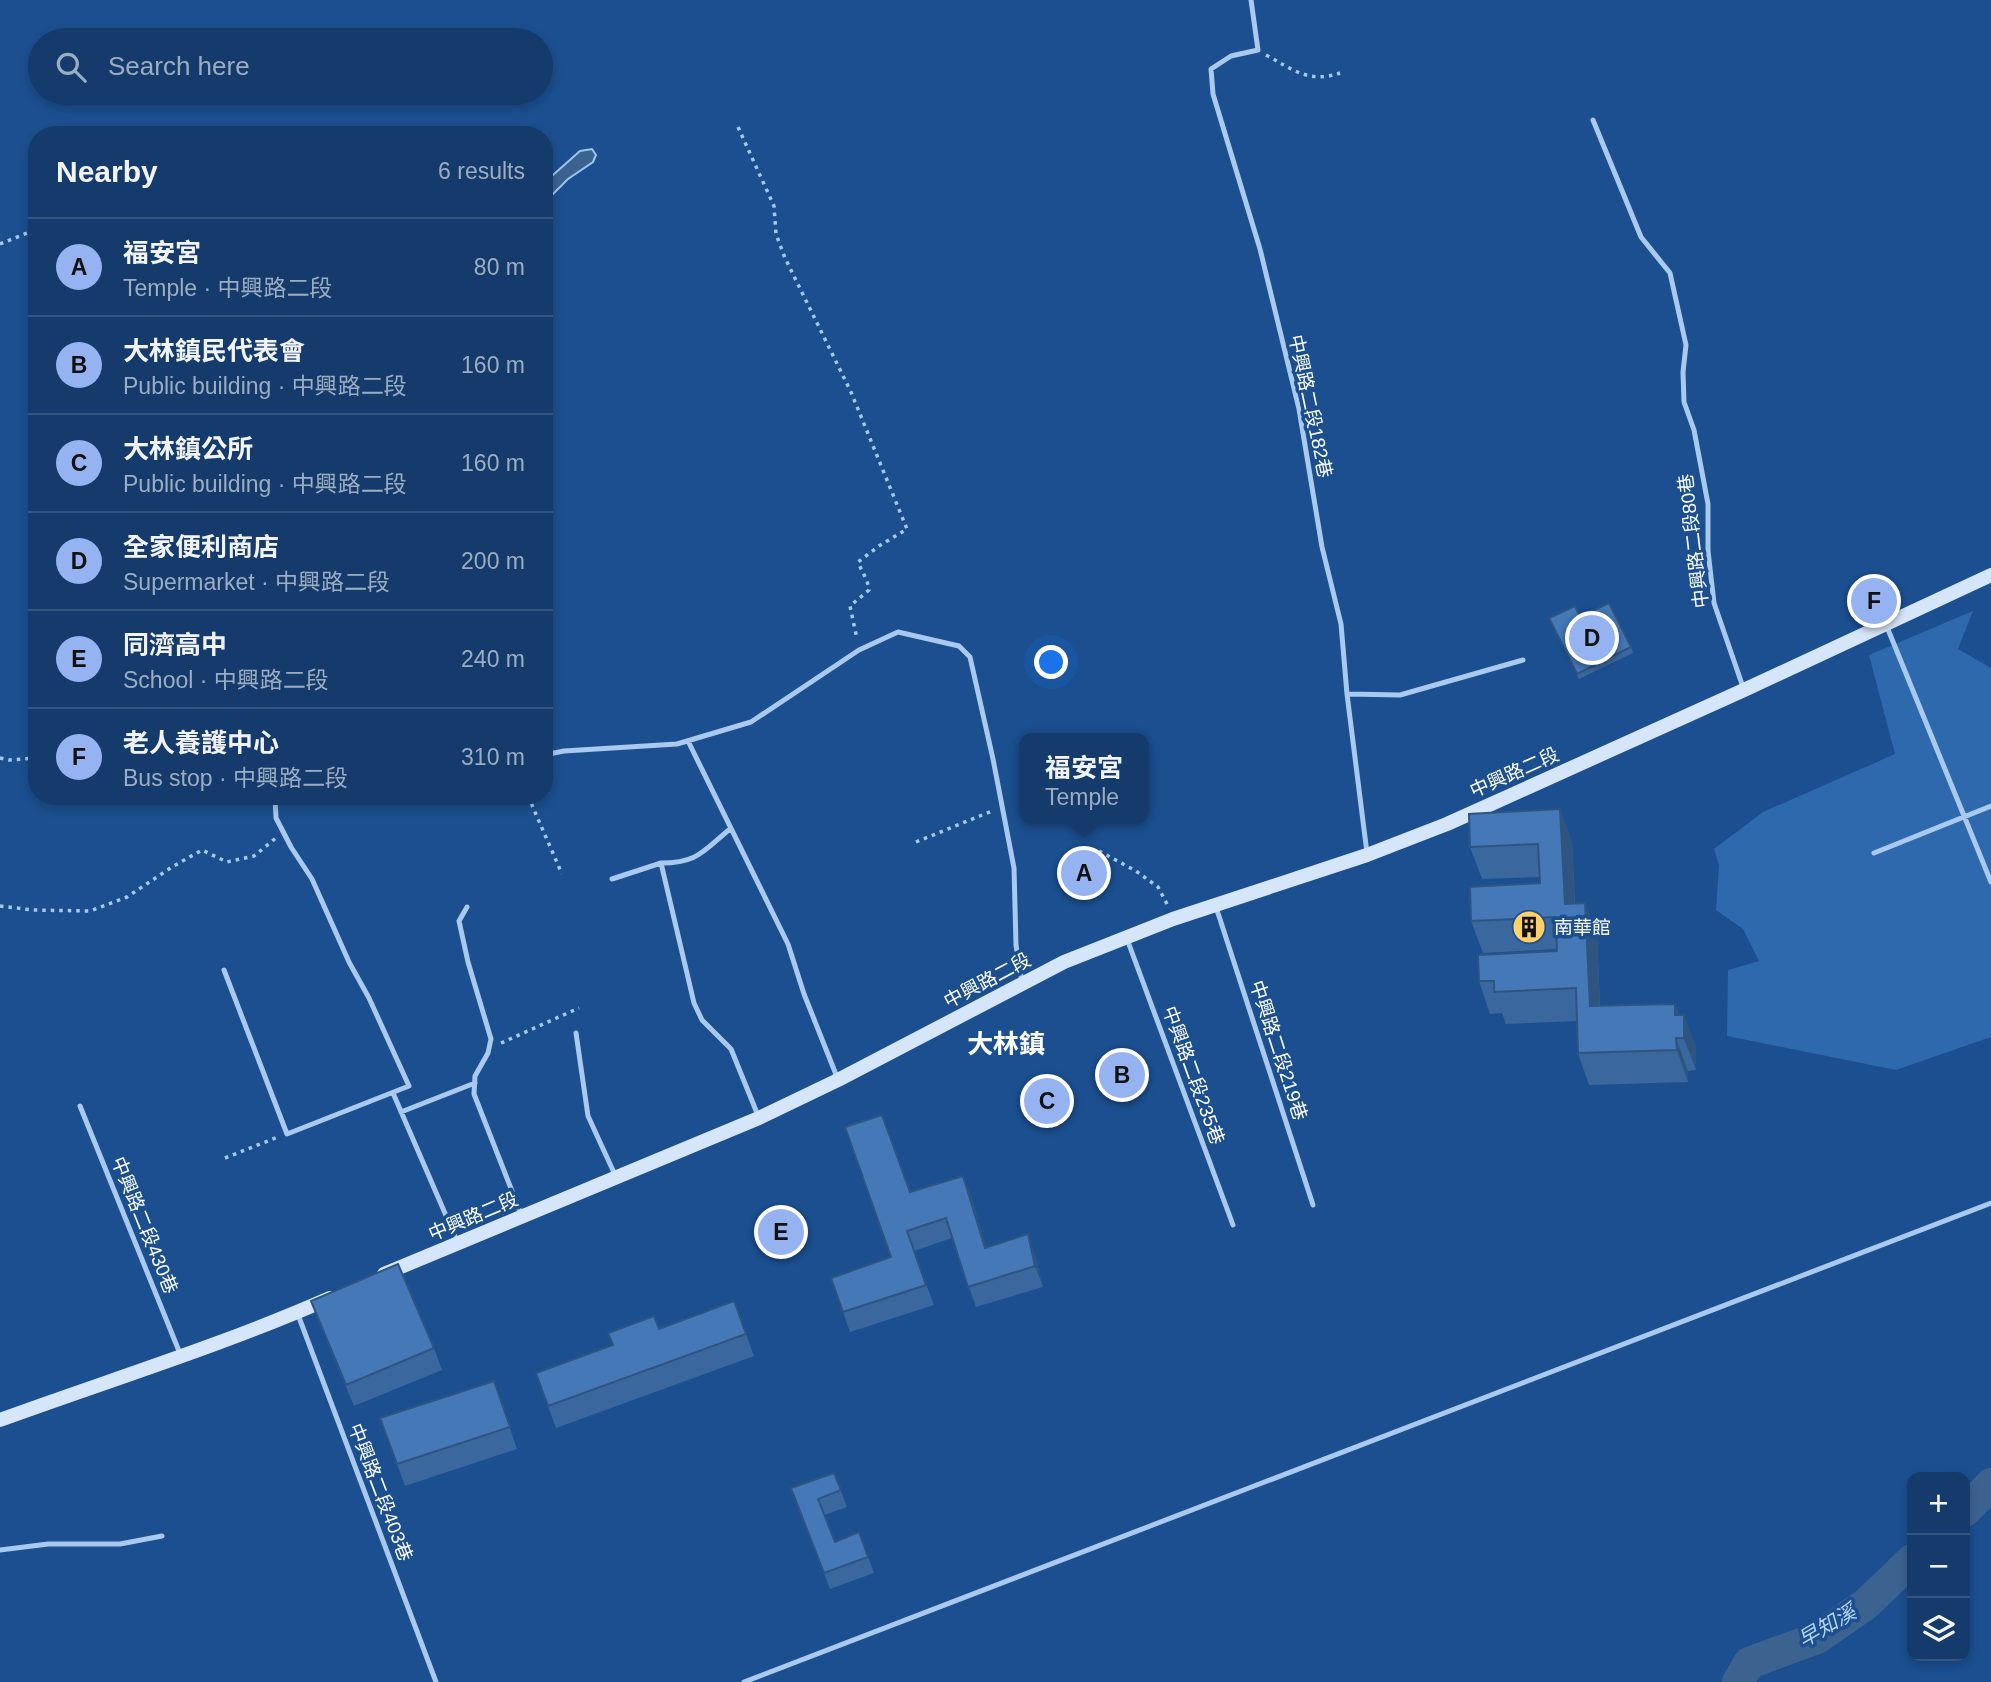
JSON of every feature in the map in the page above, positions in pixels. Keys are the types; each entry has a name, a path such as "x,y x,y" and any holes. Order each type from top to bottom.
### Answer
{"main road":[{"name":"中興路二段","path":"371,1280 759,1118 838,1080 1064,962 1173,919 1367,855 1447,824 1991,575"},
{"path":"0,1420 181,1356 346,1291"}],"lane":[{"path":"1251,0 1258,50"},
{"name":"中興路二段182巷","path":"1258,50 1231,56 1211,69 1213,94 1260,249 1299,409 1322,547 1341,624 1367,855"},
{"name":"中興路二段80巷","path":"1593,120 1642,237 1670,273 1686,345 1684,402 1694,430 1708,504 1708,551 1713,603 1744,690"},
{"path":"1886,624 1991,882"},
{"path":"553,753 677,744 751,722 859,650 898,632 959,646 970,657 1014,868 1016,945 1021,983"},
{"path":"1347,694 1400,695 1522,660"},
{"path":"688,741 788,944 804,994 838,1080"},
{"path":"224,970 287,1134 410,1086 312,879 283,833 276,818 275,805"},
{"path":"1874,853 1991,806"},
{"path":"612,879 661,863 687,862 730,829"},
{"path":"661,863 694,1003 702,1020 731,1049 759,1118"},
{"name":"中興路二段219巷","path":"1216,904 1313,1205"},
{"path":"467,907 459,921 491,1039 488,1053 475,1076 474,1094 522,1216"},
{"name":"中興路二段235巷","path":"1126,936 1233,1225"},
{"path":"576,1033 588,1116 616,1177"},
{"path":"401,1112 475,1083"},
{"path":"393,1093 457,1243"},
{"name":"中興路二段430巷","path":"80,1106 181,1356"},
{"path":"744,1682 1991,1203"},
{"name":"中興路二段403巷","path":"297,1312 436,1682"},
{"path":"0,1550 48,1544 120,1544 162,1536"}],"path":[{"path":"1258,50 1308,77 1328,77 1340,73"},
{"path":"738,127 774,206 776,234 785,258 851,392 907,529 858,562 869,590 850,606 859,650"},
{"path":"0,244 28,233"},
{"path":"0,758 28,759"},
{"path":"532,805 562,874"},
{"path":"916,842 1002,807"},
{"path":"0,905 32,910 90,911 127,897 202,850 227,862 254,856 283,833"},
{"path":"1099,851 1136,871 1158,887 1173,919"},
{"path":"489,1048 579,1007"},
{"path":"225,1157 287,1134"}],"shaded area":[{"path":"592,149 596,155 593,162 568,179 553,194 553,175 580,151"},
{"path":"1973,611 1958,649 1991,668 1991,1037 1896,1070 1727,1036 1728,970 1759,961 1743,929 1716,910 1719,865 1714,849 1763,812 1895,754 1869,655"}],"building":[{"path":"1609,603 1631,647 1577,674 1549,618 1575,606 1580,617"},
{"path":"1560,809 1565,904 1585,903 1590,1006 1675,1004 1675,1015 1684,1015 1684,1038 1676,1038 1677,1050 1578,1053 1576,988 1494,992 1494,981 1479,981 1478,955 1557,951 1556,917 1471,921 1470,887 1540,883 1538,844 1470,847 1469,814"},
{"path":"882,1115 910,1192 963,1176 985,1248 1028,1234 1035,1266 968,1287 946,1218 907,1231 926,1285 843,1312 831,1278 891,1257 845,1127"},
{"path":"398,1264 434,1348 346,1385 311,1301"},
{"path":"734,1301 746,1334 548,1406 536,1373 613,1345 608,1333 654,1316 659,1329"},
{"path":"494,1381 510,1427 397,1464 380,1418"},
{"path":"834,1473 841,1490 818,1499 835,1542 859,1532 868,1557 824,1573 791,1488"}],"waterway":[{"name":"早知溪","path":"1970,1506 1991,1484"},
{"name":"早知溪","path":"1738,1682 1749,1663 1817,1638 1866,1604 1907,1565"}],"place":[{"name":"老人養護中心","path":"1874,601"},
{"name":"全家便利商店","path":"1592,638"},
{"name":"福安宮","path":"1084,873"},
{"name":"南華館","path":"1529,927"},
{"name":"大林鎮民代表會","path":"1122,1075"},
{"name":"大林鎮公所","path":"1047,1101"},
{"name":"同濟高中","path":"781,1232"}],"district":[{"name":"大林鎮","path":"1006,1044"}]}
